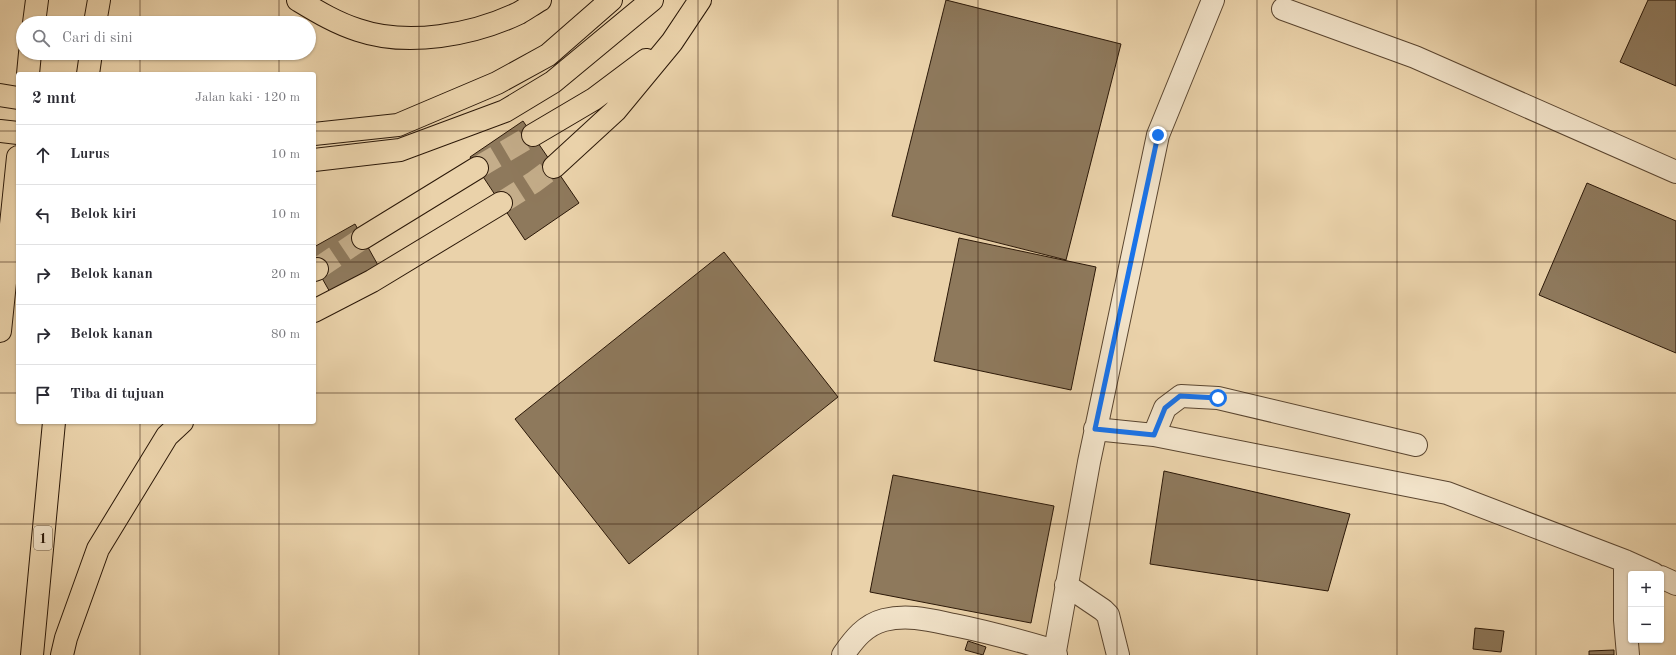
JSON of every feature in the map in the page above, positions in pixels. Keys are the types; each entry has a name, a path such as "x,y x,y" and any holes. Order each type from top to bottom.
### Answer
{"highway":[{"path":"35,16 37,0"},
{"path":"96,16 99,0"},
{"path":"298,0 328,18 359,31 394,37 433,37 472,30 519,13 540,0"},
{"path":"316,134 398,125 498,83 548,55 611,0"},
{"path":"316,160 400,150 505,111 552,82 652,0"},
{"path":"554,167 615,111 672,42 700,0"},
{"path":"533,135 594,99 672,42"},
{"path":"28,72 29,60"},
{"path":"0,95 16,98"},
{"path":"0,131 16,133"},
{"path":"363,238 477,168"},
{"path":"0,331 16,175"},
{"path":"316,310 372,281 501,204"},
{"name":"1","path":"32,655 54,424"},
{"path":"62,655 66,638 98,549 175,427"}],"street":[{"path":"844,655 854,638 865,630 883,621 915,617 998,634 1055,653 1095,429 1158,135 1213,0"},
{"path":"1283,8 1415,57 1676,172"},
{"path":"1154,435 1165,408 1180,396 1218,398 1416,445"},
{"path":"1095,429 1154,435 1447,493 1625,561 1647,571"},
{"path":"1625,561 1628,655"},
{"path":"1664,578 1676,584"},
{"path":"1066,585 1108,614 1118,655"}],"building":[{"path":"946,0 1121,44 1066,260 892,216"},
{"path":"1648,0 1676,0 1676,86 1620,62"},
{"path":"523,121 579,203 525,240 470,157"},
{"path":"1587,183 1676,221 1676,353 1539,295"},
{"path":"355,224 379,267 331,294 316,268 316,246"},
{"path":"959,238 1096,267 1071,390 934,361"},
{"path":"724,252 838,397 629,564 515,419"},
{"path":"1164,471 1350,514 1328,591 1150,564"},
{"path":"893,475 1054,506 1031,623 870,592"},
{"path":"1475,628 1504,631 1501,652 1473,649"},
{"path":"968,641 986,647 983,655 965,650"},
{"path":"1614,650 1614,655 1589,655 1589,651"}],"tunnel":[{"path":"477,168 533,135"},
{"path":"501,203 554,167"},
{"path":"317,269 363,238"}],"route":[{"path":"1158,135 1095,429 1154,435 1165,408 1180,396 1218,398"}]}
